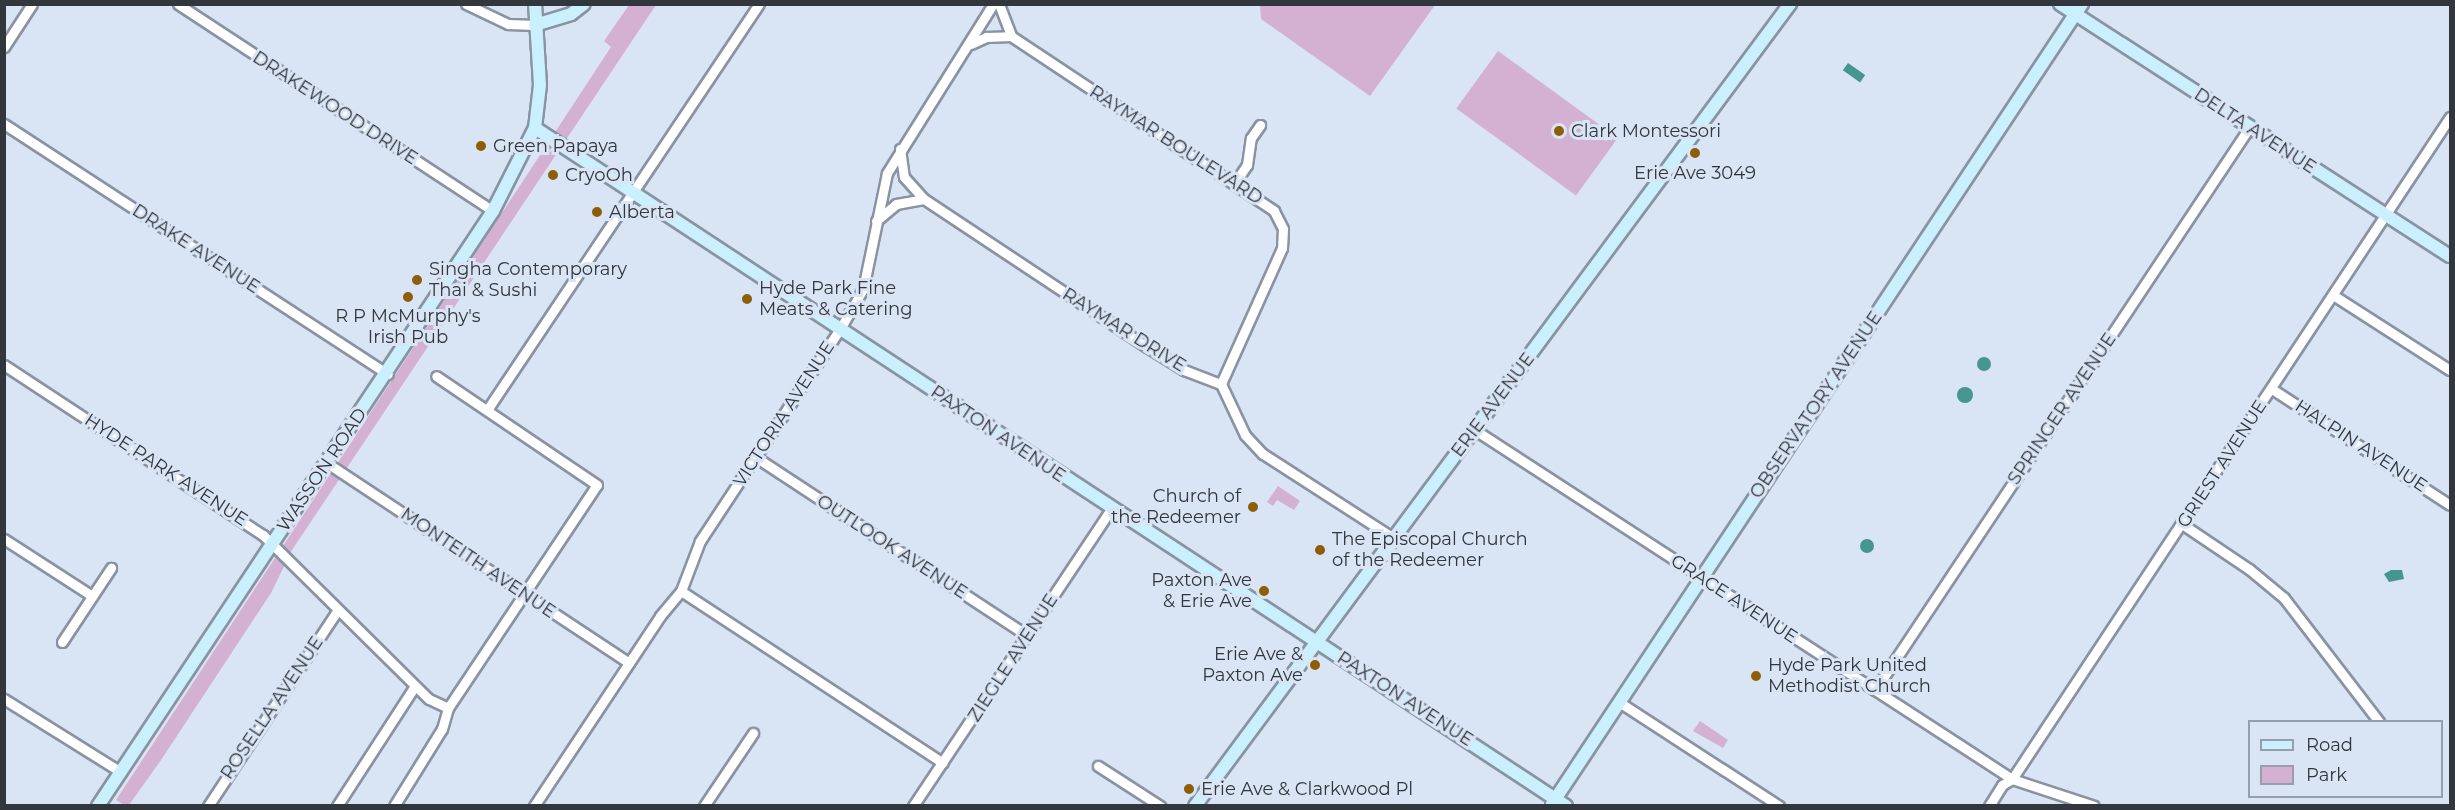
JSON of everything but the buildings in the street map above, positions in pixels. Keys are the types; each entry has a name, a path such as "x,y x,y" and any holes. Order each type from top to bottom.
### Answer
{"street":[{"path":"4,47 32,4"},
{"name":"DRAKEWOOD DRIVE","path":"178,4 493,211"},
{"path":"466,4 508,24 535,25 571,14 584,4"},
{"path":"535,4 540,85 535,128"},
{"path":"488,410 759,4"},
{"name":"VICTORIA AVENUE","path":"534,806 629,663 681,591 700,541 757,458 863,289 887,173 900,147 969,45 993,4"},
{"path":"969,45 986,37 1011,36 999,4"},
{"name":"ERIE AVENUE","path":"1195,806 1392,537 1475,430 1790,4"},
{"name":"DELTA AVENUE","path":"2060,4 2078,9 2249,128 2451,256"},
{"name":"OBSERVATORY AVENUE","path":"1557,803 1619,702 2078,9"},
{"name":"RAYMAR BOULEVARD","path":"1011,36 1274,211 1283,238 1221,384"},
{"name":"GRIEST AVENUE","path":"1989,806 2002,786 2012,779 2451,117"},
{"name":"DRAKE AVENUE","path":"4,124 388,374"},
{"path":"1234,184 1246,165 1251,138 1260,125"},
{"name":"WASSON ROAD","path":"100,805 388,374 493,211 535,128"},
{"name":"PAXTON AVENUE","path":"535,128 1111,509 1316,640 1557,803"},
{"name":"SPRINGER AVENUE","path":"1875,690 2249,128"},
{"name":"RAYMAR DRIVE","path":"900,147 904,177 924,199 1147,347 1184,370 1221,384"},
{"path":"876,221 896,204 924,199"},
{"path":"2333,295 2451,370"},
{"name":"HYDE PARK AVENUE","path":"4,365 273,544 337,611 415,686 438,706 448,708"},
{"path":"394,806 442,729 448,708 597,485 436,376"},
{"path":"1221,384 1245,435 1263,454 1392,537"},
{"name":"HALPIN AVENUE","path":"2272,389 2451,505"},
{"name":"GRACE AVENUE","path":"1475,430 2012,779 2094,806"},
{"name":"OUTLOOK AVENUE","path":"757,458 1028,636"},
{"name":"MONTEITH AVENUE","path":"327,463 629,663"},
{"name":"ZIEGLE AVENUE","path":"913,806 1111,509"},
{"path":"2182,524 2284,598 2377,720"},
{"path":"4,539 92,596"},
{"path":"62,642 111,568"},
{"path":"681,591 943,763"},
{"name":"ROSELLA AVENUE","path":"208,806 337,611"},
{"path":"337,806 415,686"},
{"path":"4,699 121,772"},
{"path":"1619,702 1779,806"},
{"path":"704,806 753,733"},
{"path":"1098,766 1160,806"}],"green space":[{"path":"1260,4 1435,5 1370,96 1261,19"},
{"path":"629,5 656,5 292,550 271,593 161,760 129,805 116,800 611,47 604,41"},
{"path":"1498,51 1618,138 1576,195 1456,108"},
{"path":"1278,486 1300,501 1294,510 1277,500 1273,506 1267,502"},
{"path":"1700,721 1728,740 1723,748 1693,731"}],"shaded area":[{"path":"1848,63 1865,75 1860,82 1843,70"},
{"path":"1984,357 1989,359 1991,364 1989,369 1984,371 1979,369 1977,364 1979,359"},
{"path":"1962,387 1968,387 1973,395 1971,401 1962,403 1957,398 1957,392"},
{"path":"1864,539 1870,539 1874,546 1870,553 1864,553 1860,549 1860,543"},
{"path":"2391,570 2402,570 2404,579 2389,582 2384,574"}],"place":[{"name":"Clark Montessori","path":"1559,131"},
{"name":"Green Papaya","path":"481,146"},
{"name":"Erie Ave 3049","path":"1695,153"},
{"name":"CryoOh","path":"553,175"},
{"name":"Alberta","path":"597,212"},
{"name":"Singha Contemporary Thai & Sushi","path":"417,280"},
{"name":"R P McMurphy's Irish Pub","path":"408,297"},
{"name":"Hyde Park Fine Meats & Catering","path":"747,299"},
{"name":"Church of the Redeemer","path":"1253,507"},
{"name":"The Episcopal Church of the Redeemer","path":"1320,550"},
{"name":"Paxton Ave & Erie Ave","path":"1264,591"},
{"name":"Erie Ave & Paxton Ave","path":"1315,665"},
{"name":"Hyde Park United Methodist Church","path":"1756,676"},
{"name":"Erie Ave & Clarkwood Pl","path":"1189,789"}]}
